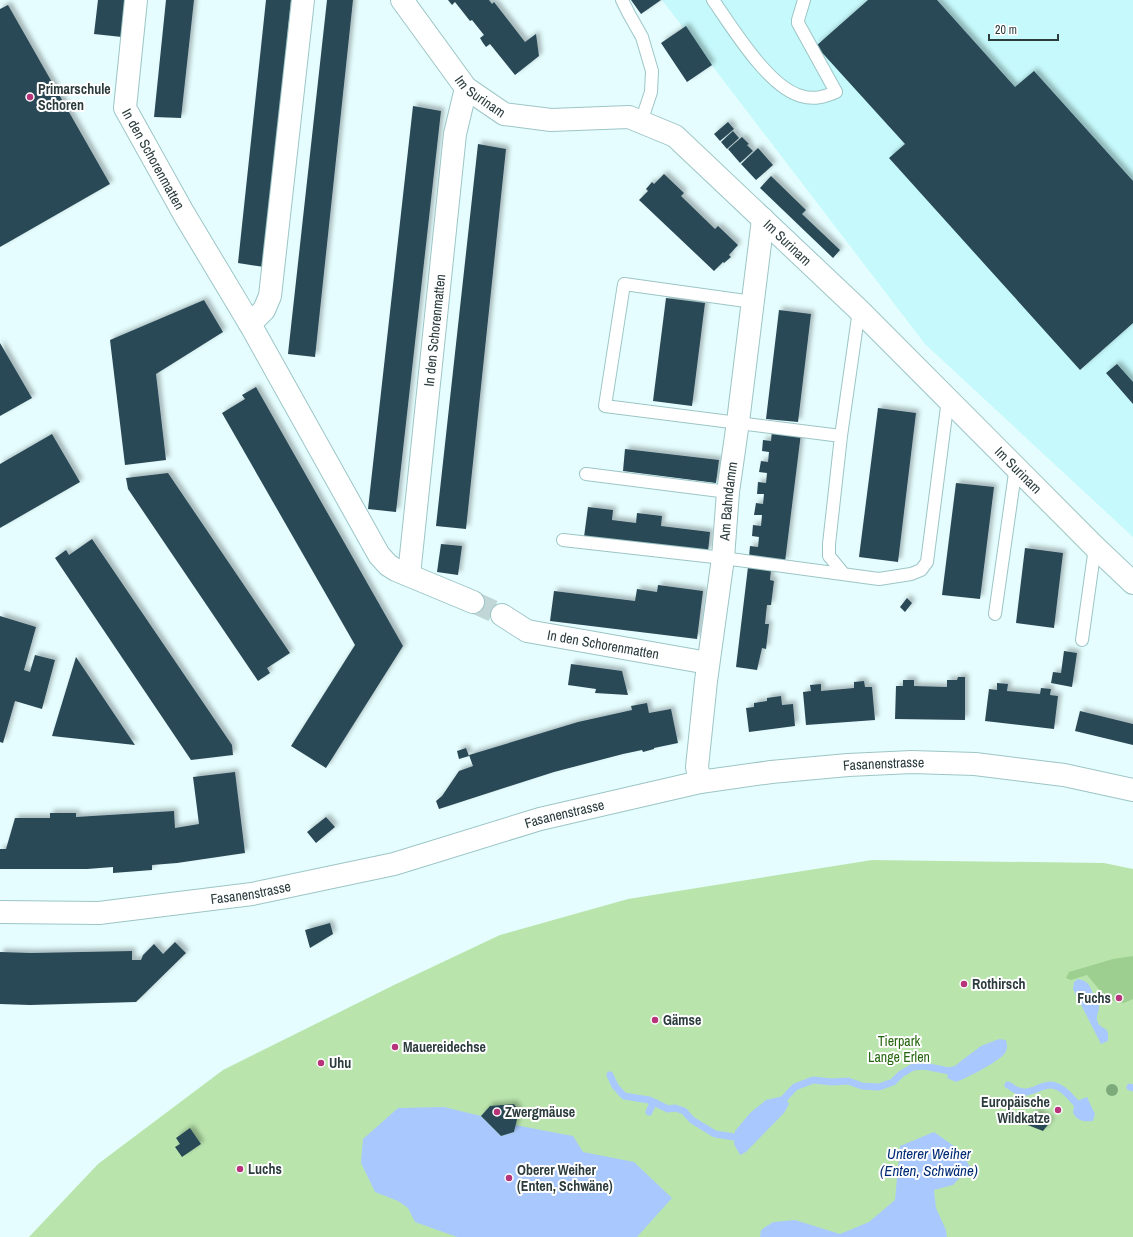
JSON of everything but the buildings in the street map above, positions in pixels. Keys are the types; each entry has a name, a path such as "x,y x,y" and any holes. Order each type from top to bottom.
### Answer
{"street":[{"name":"In den Schorenmatten","path":"136,0 125,108 184,214 250,324 379,555 388,565 474,602"},
{"path":"250,324 264,310 270,296 303,0"},
{"name":"Im Surinam","path":"402,0 466,88 504,114 551,120 629,117 676,136 859,310 1133,583"},
{"name":"In den Schorenmatten","path":"409,575 455,134 466,88"},
{"name":"Am Bahndamm","path":"700,782 697,767 708,663 723,558 728,492 763,219"},
{"name":"In den Schorenmatten","path":"502,615 527,631 708,663"},
{"name":"Fasanenstrasse","path":"0,912 99,913 252,894 394,864 540,819 700,782 812,768 912,762 975,764 1064,775 1133,790"}],"lane":[{"path":"622,0 628,14 642,37 652,71 651,92 641,122"},
{"path":"713,0 755,59 780,86 801,96 821,98 836,92 798,23 804,0"},
{"path":"753,302 624,284 605,406 842,436"},
{"path":"843,573 829,556 829,544 859,310"},
{"path":"563,540 723,558 879,579 911,574 921,570 927,562 948,399"},
{"path":"995,614 1016,466"},
{"path":"586,474 728,492"},
{"path":"1082,640 1096,547"}],"shaded area":[{"path":"662,0 1133,0 1133,537 925,344"}],"green space":[{"name":"Tierpark Lange Erlen","path":"872,860 1104,863 1133,869 1133,1237 29,1237 98,1164 223,1070 394,985 500,935 628,899"},
{"path":"1133,956 1133,999 1124,1003 1108,1000 1087,975 1071,980 1066,978 1069,972 1113,959"}],"water":[{"path":"1078,979 1087,983 1099,1004 1097,1016 1098,1024 1108,1032 1108,1041 1101,1044 1073,989 1074,982"},
{"path":"999,1039 1006,1040 1007,1048 1005,1053 997,1060 956,1082 947,1078 949,1071 981,1046"},
{"path":"1069,1095 1077,1101 1087,1097 1095,1114 1093,1121 1081,1120 1075,1116 1073,1113 1074,1105"},
{"path":"779,1097 786,1098 789,1104 784,1113 746,1152 740,1155 734,1144 735,1131 750,1113 766,1100"},
{"name":"Oberer Weiher (Enten, Schwäne)","path":"444,1107 481,1116 501,1136 514,1132 515,1125 573,1136 583,1152 634,1162 672,1198 637,1237 457,1237 415,1222 408,1208 398,1201 375,1192 361,1163 363,1139 398,1108"},
{"name":"Unterer Weiher (Enten, Schwäne)","path":"934,1132 961,1151 970,1167 953,1185 934,1190 936,1208 946,1230 947,1237 760,1237 761,1230 773,1222 795,1220 840,1234 869,1222 895,1200 900,1146"}],"waterway":[{"path":"779,1104 795,1087 813,1080 832,1082 848,1081 862,1086 879,1087 893,1082 901,1074 913,1067 924,1066 949,1071 958,1069"},
{"path":"610,1075 615,1086 624,1096 649,1100 668,1109 675,1108 684,1111 692,1120 715,1134 735,1137 744,1136"},
{"path":"1008,1085 1015,1090 1024,1092 1043,1086 1057,1086 1075,1102"},
{"path":"649,1112 652,1105 656,1103"}],"tunnel":[{"path":"473,602 502,615"}],"place":[{"name":"Primarschule Schoren","path":"30,97"},
{"name":"Rothirsch","path":"964,984"},
{"name":"Fuchs","path":"1119,998"},
{"name":"Gämse","path":"655,1020"},
{"name":"Mauereidechse","path":"395,1047"},
{"name":"Uhu","path":"321,1063"},
{"name":"Europäische Wildkatze","path":"1058,1110"},
{"name":"Zwergmäuse","path":"497,1112"},
{"name":"Luchs","path":"240,1169"},
{"name":"Oberer Weiher (Enten, Schwäne)","path":"509,1178"}]}
